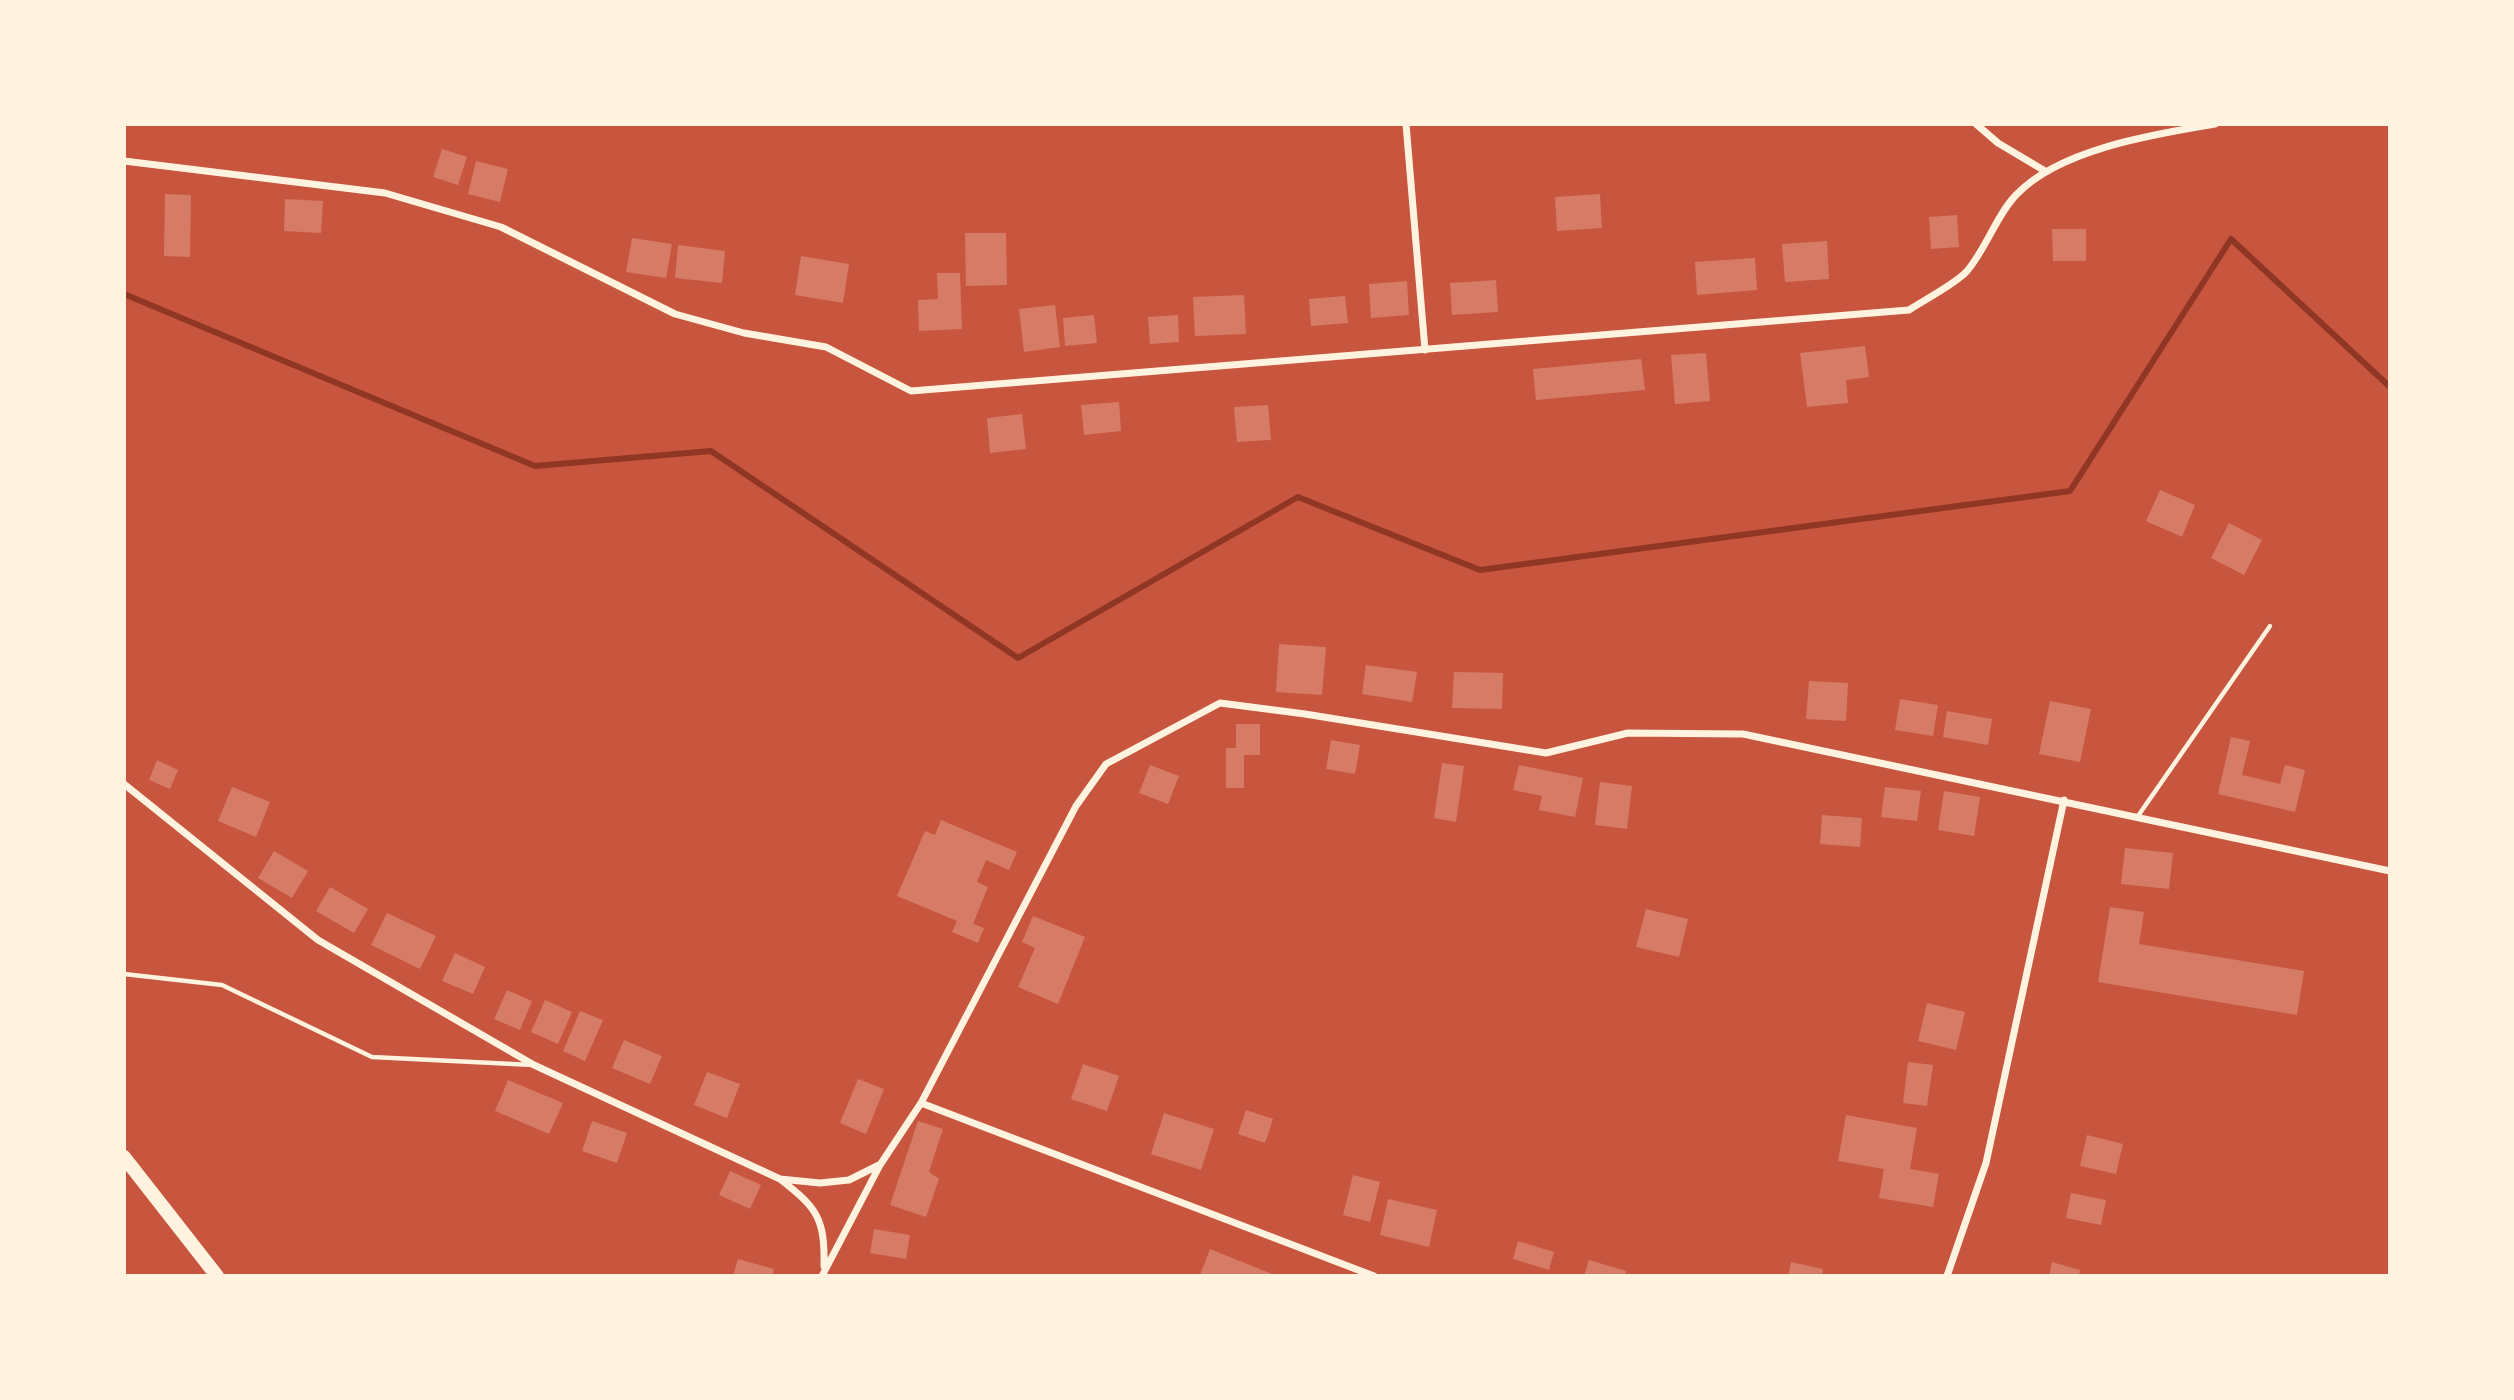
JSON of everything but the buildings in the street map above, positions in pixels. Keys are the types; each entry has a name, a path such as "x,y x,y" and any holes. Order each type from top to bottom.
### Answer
{"main road":[{"path":"124,1157 217,1276"}],"street":[{"path":"1406,124 1425,350"},
{"path":"1976,124 1998,143 2045,171"},
{"path":"124,161 385,193 501,227 675,314 744,333 825,347 911,391 1909,310 1966,273 2015,195 2045,171 2092,151 2162,132 2215,124"},
{"path":"823,1273 880,1165 921,1103 1076,806 1106,764 1220,703 1546,753 1628,733 1743,734 2390,871"},
{"path":"124,785 318,940 534,1065 780,1179 806,1199 820,1221 824,1238 823,1273"},
{"path":"1947,1276 1986,1163 2064,800"},
{"path":"921,1103 1374,1276"},
{"path":"780,1179 820,1183 849,1180 880,1165"}],"lane":[{"path":"2138,816 2270,626"},
{"path":"124,974 222,985 372,1057 534,1065"}],"waterway":[{"path":"124,294 535,466 711,451 1018,658 1298,497 1480,570 2070,491 2231,239 2390,387"}]}
